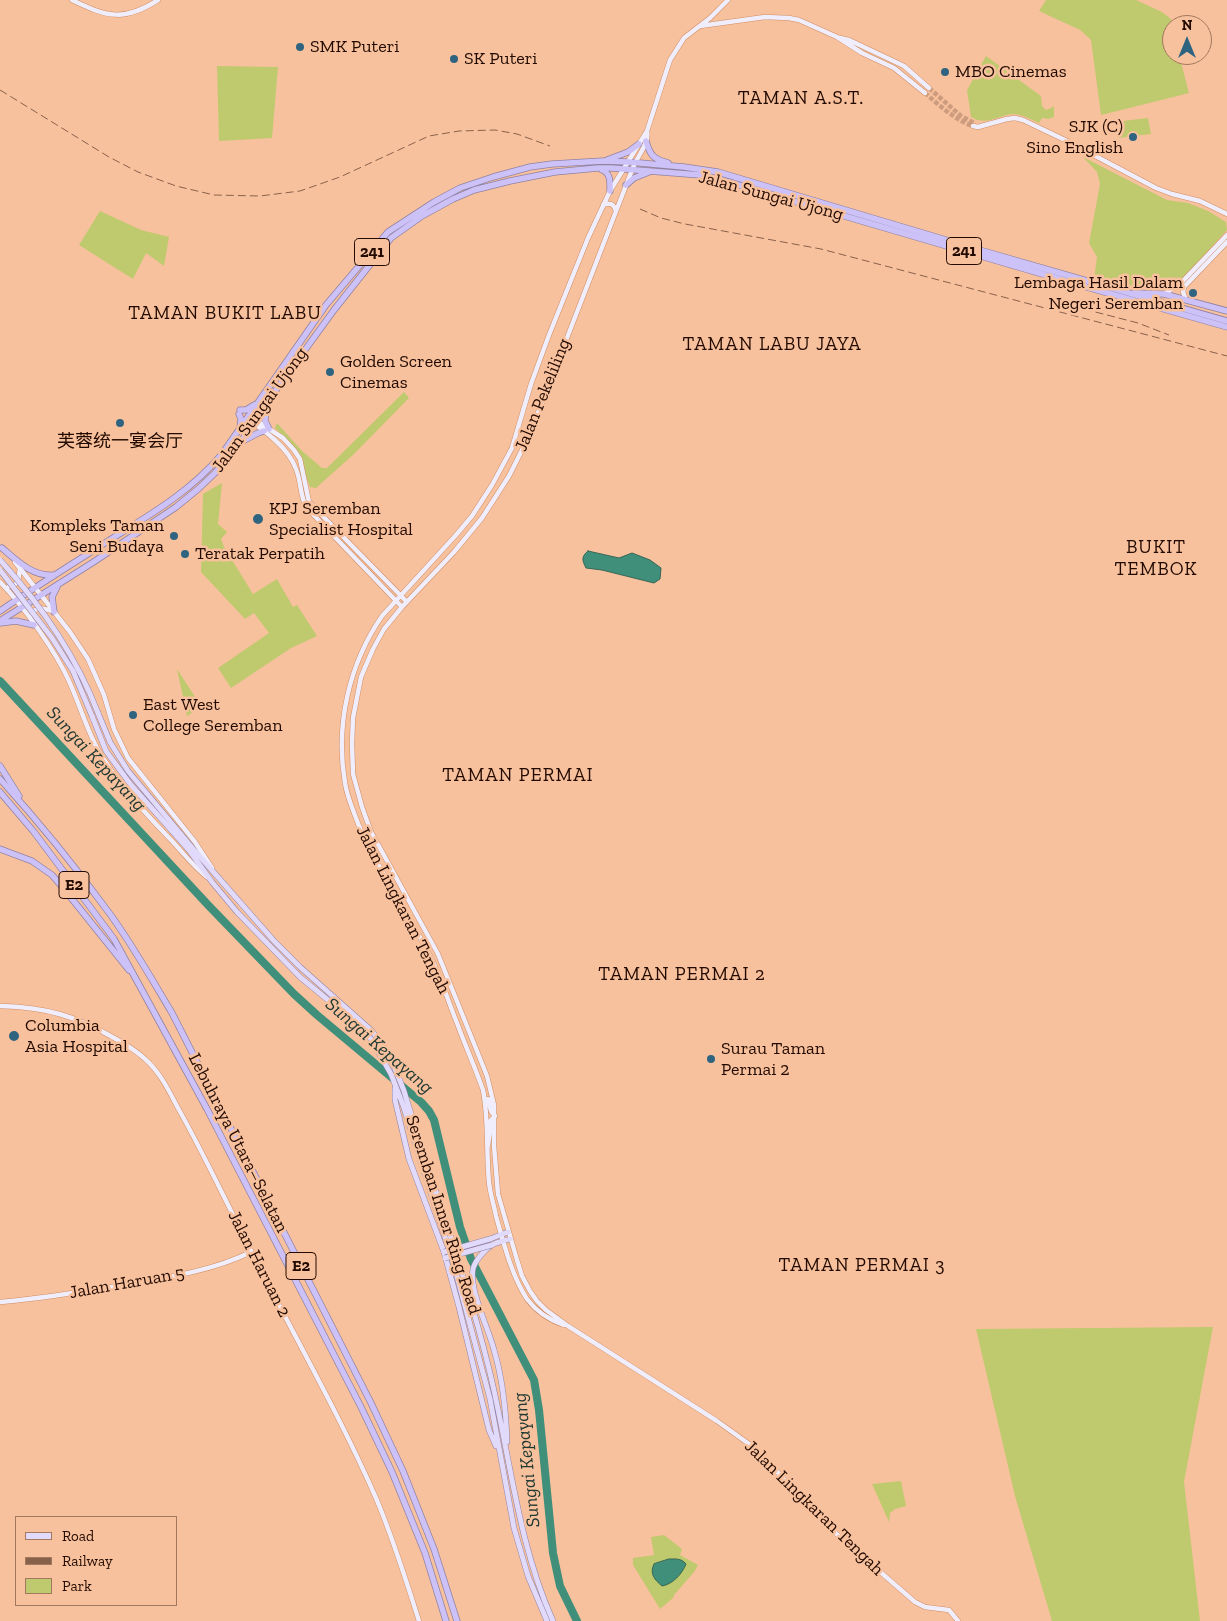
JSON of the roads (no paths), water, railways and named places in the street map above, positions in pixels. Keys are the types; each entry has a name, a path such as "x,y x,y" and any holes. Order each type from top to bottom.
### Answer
{"highway":[{"path":"646,141 651,155 656,159 684,167"},
{"path":"603,161 622,156 639,144"},
{"name":"Jalan Sungai Ujong","path":"0,611 172,501 195,483 214,464 248,418 326,305 388,232 460,188 493,177 530,168 603,161 632,162 718,172 1227,321"},
{"path":"598,168 606,171 609,176 610,191"},
{"name":"Jalan Sungai Ujong","path":"0,622 191,495 215,473 240,443 334,310 391,238 422,216 445,203 474,190 502,183 555,172 598,168 700,175 1227,327"},
{"path":"626,185 634,178 653,171"},
{"path":"1124,292 1164,294 1227,311"},
{"path":"239,430 241,419 239,412 258,403"},
{"path":"240,443 267,430 265,421 266,404"},
{"path":"1,547 21,564 37,572 47,575 57,574"},
{"path":"54,612 52,597 58,585"},
{"path":"0,622 16,621 34,625"},
{"path":"0,766 29,812"},
{"name":"Lebuhraya Utara–Selatan","path":"0,780 29,812 107,910 172,1013 371,1403 403,1470 434,1549 457,1621"},
{"name":"Lebuhraya Utara–Selatan","path":"0,792 34,832 98,916 114,939 140,984 212,1118 361,1407 392,1472 425,1554 446,1621"},
{"path":"0,849 32,861 52,875 140,984"}],"main road":[{"path":"0,560 27,591 78,666 110,758 130,785 189,850 212,882"},
{"path":"0,570 32,610 73,671 110,742 128,771 218,877"},
{"name":"Seremban Inner Ring Road","path":"218,877 274,941 300,967 372,1031 385,1048 391,1060 449,1230 478,1324 495,1391 522,1530 533,1570 553,1621"},
{"name":"Seremban Inner Ring Road","path":"212,882 237,912 300,977 351,1019 371,1039 406,1105 482,1366 514,1528 528,1576 548,1621"},
{"path":"395,1084 395,1100 410,1159 444,1252 489,1430 500,1454"},
{"path":"444,1252 508,1232"},
{"path":"445,1258 510,1239"},
{"path":"492,1245 481,1256 474,1267 473,1282 499,1369 505,1406 507,1451"}],"street":[{"path":"72,0 93,10 119,15 141,10 158,0"},
{"path":"632,162 639,144 647,131 670,60 684,38 710,18 728,0"},
{"path":"710,18 717,22"},
{"path":"700,26 752,18 788,18 798,20 894,68 925,93"},
{"path":"837,38 849,40 897,62 910,70 929,88"},
{"path":"973,125 982,126 1014,118 1023,120 1156,188 1172,194 1200,200 1227,214"},
{"path":"632,162 646,141 647,131"},
{"name":"Jalan Pekeliling","path":"400,596 472,516 492,485 512,448 531,384 588,238 610,191 624,169 632,162"},
{"name":"Jalan Pekeliling","path":"407,602 454,552 482,518 509,476 529,436 632,170 632,162"},
{"path":"602,206 611,204 616,212"},
{"path":"1164,294 1175,288 1227,235"},
{"path":"1186,300 1183,292 1184,287 1227,242"},
{"path":"1190,273 1190,277 1194,276"},
{"path":"248,418 288,443 300,459 310,502 407,602"},
{"path":"267,430 293,461 306,507 402,607"},
{"name":"Seremban Inner Ring Road","path":"1,547 20,566 76,641 94,670 104,695 114,730 124,752 195,842 218,877"},
{"path":"0,583 10,586 16,584 20,575 20,566"},
{"name":"Seremban Inner Ring Road","path":"0,583 22,608 68,679 89,732 102,757 115,776 197,869 212,882"},
{"name":"Jalan Lingkaran Tengah","path":"400,596 373,628 365,643 353,676 344,718 343,760 345,783 360,828 435,966 483,1090 486,1108 486,1149 489,1184 503,1241 518,1282 528,1300 544,1315 554,1322 568,1326"},
{"name":"Jalan Lingkaran Tengah","path":"407,602 384,629 361,677 352,725 354,783 371,832 438,954 487,1076 493,1098 496,1181 501,1207 522,1276 530,1291 546,1310 568,1326 751,1445 833,1531 915,1602 926,1607 949,1610 958,1621"},
{"path":"34,625 32,616 33,611 36,609 45,608 54,612"},
{"name":"Jalan Haruan 2","path":"0,1006 31,1007 71,1016 106,1033 146,1059 161,1077 333,1408 376,1499 402,1564 419,1621"},
{"path":"483,1090 490,1111 494,1116 491,1120 489,1144 486,1149"},
{"name":"Jalan Haruan 5","path":"0,1302 33,1299 148,1281 200,1270 237,1259 251,1252"}],"water":[{"path":"588,551 619,558 632,553 650,560 661,568 660,579 654,583 586,568 583,559"},
{"path":"669,1559 680,1560 686,1564 677,1578 662,1586 654,1577 652,1571 654,1564"}],"waterway":[{"name":"Sungai Kepayang","path":"0,681 209,906 294,994 421,1102 429,1111 434,1120 460,1227 471,1259 534,1380 539,1410 553,1553 560,1586 577,1621"}],"tunnel":[{"path":"929,88 961,116 974,123"},
{"path":"925,93 954,116 973,126"}],"railway":[{"path":"0,90 109,157 138,172 176,186 214,195 260,196 300,191 340,177 429,136 459,131 495,130 517,134 550,146"},
{"path":"640,209 661,218 685,224 821,249 1227,356"},
{"path":"1049,300 1138,323 1169,335"}],"place":[{"name":"SMK Puteri","path":"300,47"},
{"name":"SK Puteri","path":"454,59"},
{"name":"MBO Cinemas","path":"945,72"},
{"name":"SJK (C) Sino English","path":"1133,137"},
{"name":"Lembaga Hasil Dalam Negeri Seremban","path":"1193,293"},
{"name":"Golden Screen Cinemas","path":"330,372"},
{"name":"芙蓉统一宴会厅","path":"120,423"},
{"name":"KPJ Seremban Specialist Hospital","path":"258,519"},
{"name":"Kompleks Taman Seni Budaya","path":"174,536"},
{"name":"Teratak Perpatih","path":"185,554"},
{"name":"East West College Seremban","path":"133,715"},
{"name":"Columbia Asia Hospital","path":"14,1036"},
{"name":"Surau Taman Permai 2","path":"711,1059"}],"district":[{"name":"TAMAN A.S.T.","path":"801,99"},
{"name":"TAMAN BUKIT LABU","path":"225,314"},
{"name":"TAMAN LABU JAYA","path":"772,345"},
{"name":"BUKIT TEMBOK","path":"1156,559"},
{"name":"TAMAN PERMAI","path":"518,776"},
{"name":"TAMAN PERMAI 2","path":"682,975"},
{"name":"TAMAN PERMAI 3","path":"862,1266"}]}
